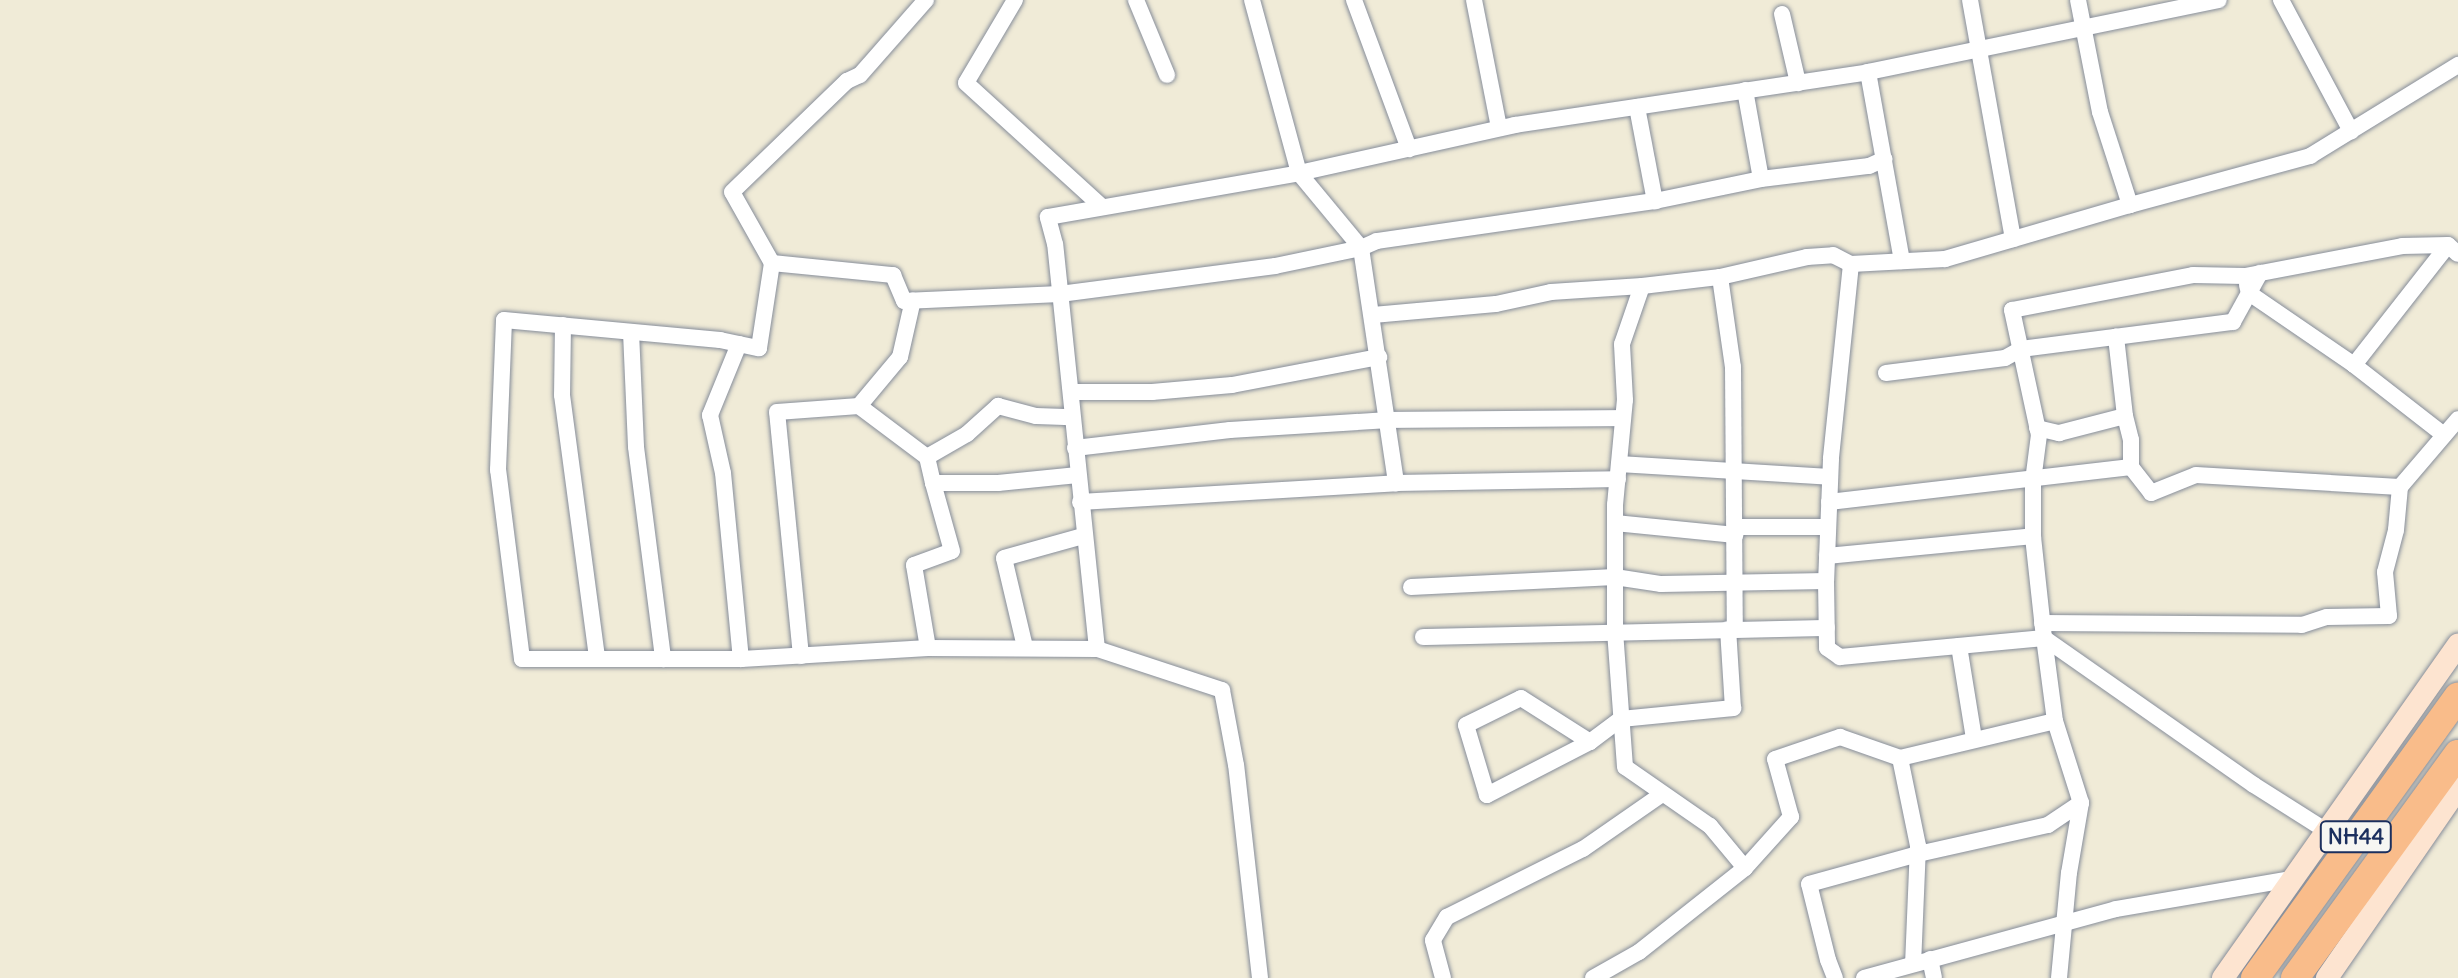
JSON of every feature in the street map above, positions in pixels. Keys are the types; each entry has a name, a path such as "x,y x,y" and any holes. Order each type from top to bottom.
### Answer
{"highway":[{"name":"NH44","path":"2255,978 2458,697"},
{"name":"NH44","path":"2295,978 2458,754"}],"street":[{"path":"926,0 860,75 847,81 732,192 772,263 759,348 504,320 498,470 522,659 741,659 928,648 1097,649 1222,690 1236,765 1260,978"},
{"path":"1015,0 966,83 1100,205"},
{"path":"1136,0 1167,75"},
{"path":"1252,0 1299,173 1361,248 1396,483"},
{"path":"1354,0 1409,149"},
{"path":"1474,0 1499,128"},
{"path":"1970,0 2013,239"},
{"path":"2078,0 2100,112 2130,205"},
{"path":"1097,649 1055,244 1048,217 1100,205 1299,173 1499,128 1868,72 2219,0"},
{"path":"2281,0 2351,131"},
{"path":"1782,14 1798,83"},
{"path":"1373,315 1496,304 1551,292 1720,277 1807,257 1833,255 1851,264 1945,259 2310,156 2458,65"},
{"path":"1868,72 1902,261"},
{"path":"1745,90 1761,179"},
{"path":"1637,107 1655,201"},
{"path":"772,263 893,275 904,301 1060,294 1275,266 1361,248 1377,241 1655,201 1761,179 1851,169 1885,159"},
{"path":"2059,978 2067,923 2069,873 2081,803 2055,721 2033,536 2037,428 2012,310 2193,275 2252,274 2402,246 2453,250"},
{"path":"2354,365 2453,250"},
{"path":"1851,264 1830,477 1826,581 1827,648 1840,657 1959,646 2043,630 2302,625 2327,617 2389,616 2385,572 2396,530 2400,487 2458,419"},
{"path":"1886,373 2005,358 2021,349 2233,322 2249,293 2252,274"},
{"path":"1590,742 1521,698 1466,725 1487,795 1590,742 1621,719 1733,708 1736,531 1733,367 1720,277"},
{"path":"1642,286 1622,344 1623,418 1615,523 1615,630 1625,767 1710,826 1745,868"},
{"path":"2249,293 2354,365 2444,435"},
{"path":"859,406 900,357 913,300"},
{"path":"563,325 562,395 597,659"},
{"path":"631,332 636,447 663,659"},
{"path":"2116,337 2125,416 2131,440 2131,467 2151,493 2196,475 2400,487"},
{"path":"739,344 710,415 723,473 741,659"},
{"path":"1071,392 1152,392 1232,385 1379,357"},
{"path":"801,656 777,412 859,406 927,457 952,551 914,565 928,648"},
{"path":"927,457 967,434 998,406 1036,416 1072,417"},
{"path":"2037,428 2059,433 2125,416"},
{"path":"1075,448 1230,430 1389,420 1623,418"},
{"path":"1829,502 2033,481 2131,467"},
{"path":"1080,502 1619,471 1735,471 1830,477"},
{"path":"933,483 998,483 1078,475"},
{"path":"1615,523 1736,531 1828,527"},
{"path":"1025,647 1004,558 1083,536"},
{"path":"1827,556 2033,536"},
{"path":"1411,587 1615,577 1661,584 1826,581"},
{"path":"1423,637 1615,630 1827,628"},
{"path":"2043,630 2254,785 2325,830"},
{"path":"2223,978 2458,645"},
{"path":"1959,646 1974,739"},
{"path":"1593,978 1639,952 1745,868 1791,817 1775,759 1840,737 1900,758 2055,721"},
{"path":"1900,758 1918,854 1921,962 1934,978"},
{"path":"2327,978 2458,788"},
{"path":"1443,978 1433,940 1447,917 1583,849 1662,794"},
{"path":"1835,978 1809,884 1918,854 2048,825 2081,803"},
{"path":"1864,978 2116,909 2292,879"}]}
